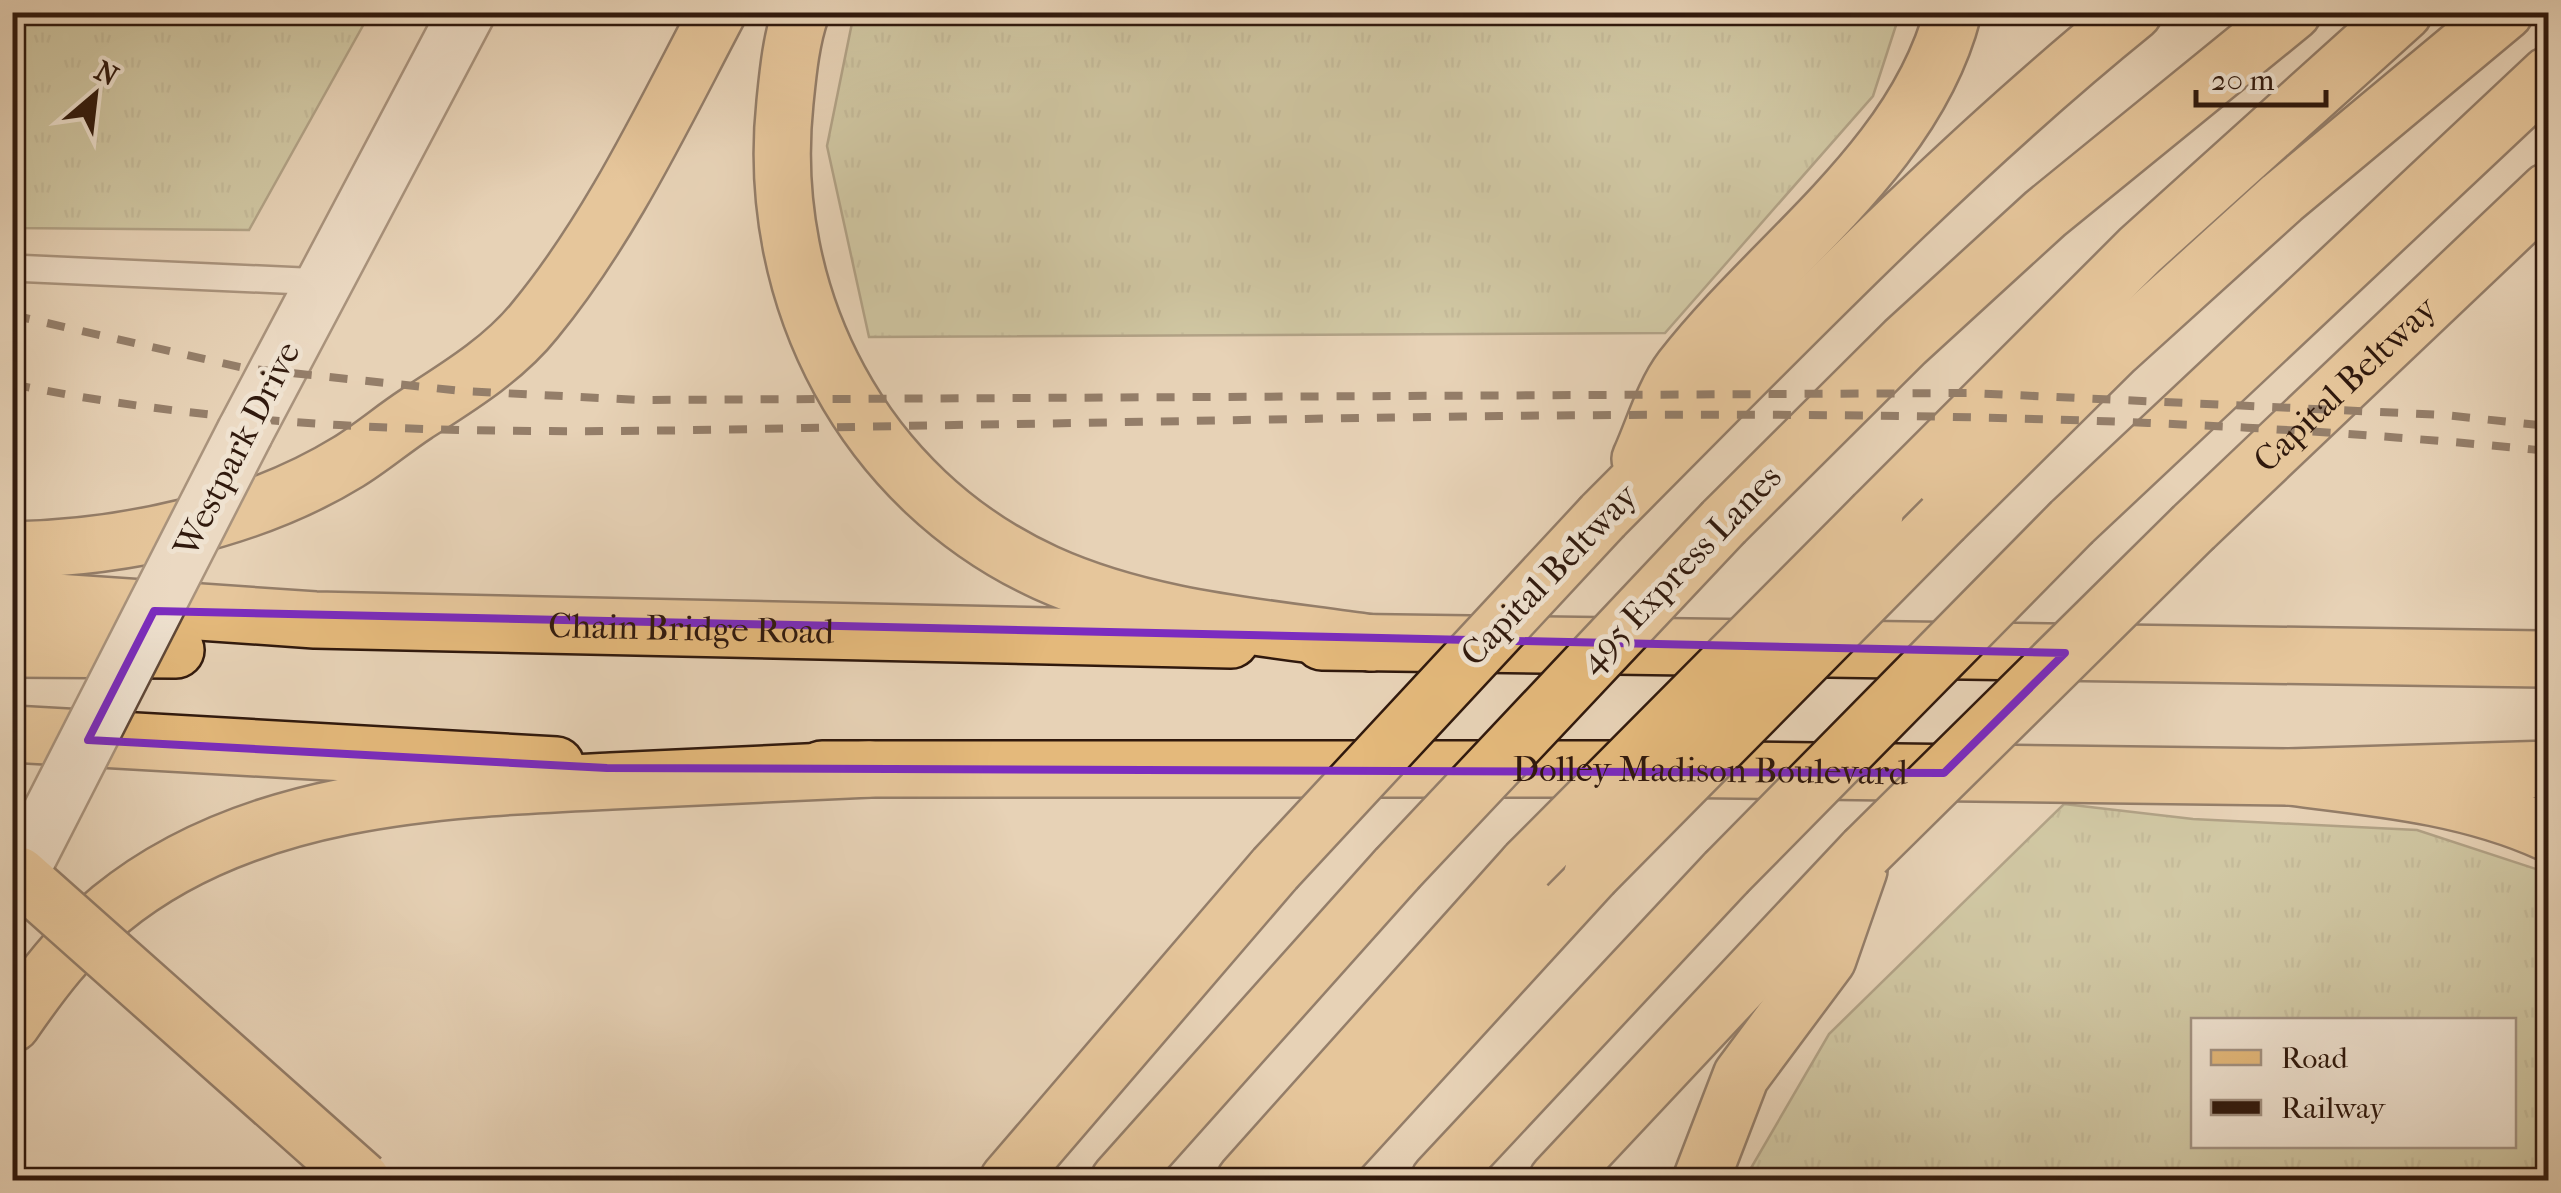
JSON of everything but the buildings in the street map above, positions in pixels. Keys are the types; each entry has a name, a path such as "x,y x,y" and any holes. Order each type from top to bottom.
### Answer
{"main road":[{"path":"12,550 130,540 239,512 346,464 472,378 534,322 579,256 645,150 718,12"},
{"path":"801,12 781,140 786,214 798,284 818,344 843,392 890,453 941,506 991,543 1046,573 1112,598 1184,616 1371,643 2548,659"},
{"path":"1613,507 1680,372 1869,164 1918,97 1953,12"},
{"name":"Capital Beltway","path":"1008,1180 1276,869 1613,507 1770,345 1920,203 2134,12"},
{"name":"495 Express Lanes","path":"1120,1180 1398,869 1724,522 1906,342 2044,214 2293,12"},
{"path":"1245,1180 1527,865 2140,250 2404,12"},
{"path":"1312,1180 1592,874 2115,349 2282,198 2505,12"},
{"path":"1439,1180 1726,873 2072,522 2548,75"},
{"name":"Capital Beltway","path":"1558,1180 1855,868 2194,527 2548,191"},
{"name":"Chain Bridge Road","path":"12,599 315,620 1371,643"},
{"path":"12,649 191,650 315,620"},
{"path":"12,734 607,768 870,768"},
{"path":"12,1024 66,951 112,908 168,872 230,842 304,816 384,799 502,786 870,768"},
{"name":"Dolley Madison Boulevard","path":"870,768 1656,769 2289,777 2548,768"},
{"path":"2289,777 2404,791 2467,806 2548,833"},
{"path":"1701,1180 1741,1076 1828,959 1855,868"},
{"path":"16,882 362,1180"}],"street":[{"name":"Westpark Drive","path":"16,882 245,432 468,12"}],"lane":[{"path":"12,268 324,282"}],"highlighted area":[{"path":"154,611 2065,653 1944,773 607,768 88,740"}],"green space":[{"path":"13,12 370,13 249,230 13,228"},
{"path":"854,12 1900,13 1873,96 1665,333 869,337 827,146"},
{"path":"2064,804 2193,819 2417,830 2548,873 2548,1180 1744,1180 1829,1034"}],"railway":[{"path":"12,315 244,368 462,391 639,400 1970,393 2444,415 2548,426"},
{"path":"12,384 246,418 481,430 718,430 1552,415 1951,417 2349,434 2548,451"}]}
